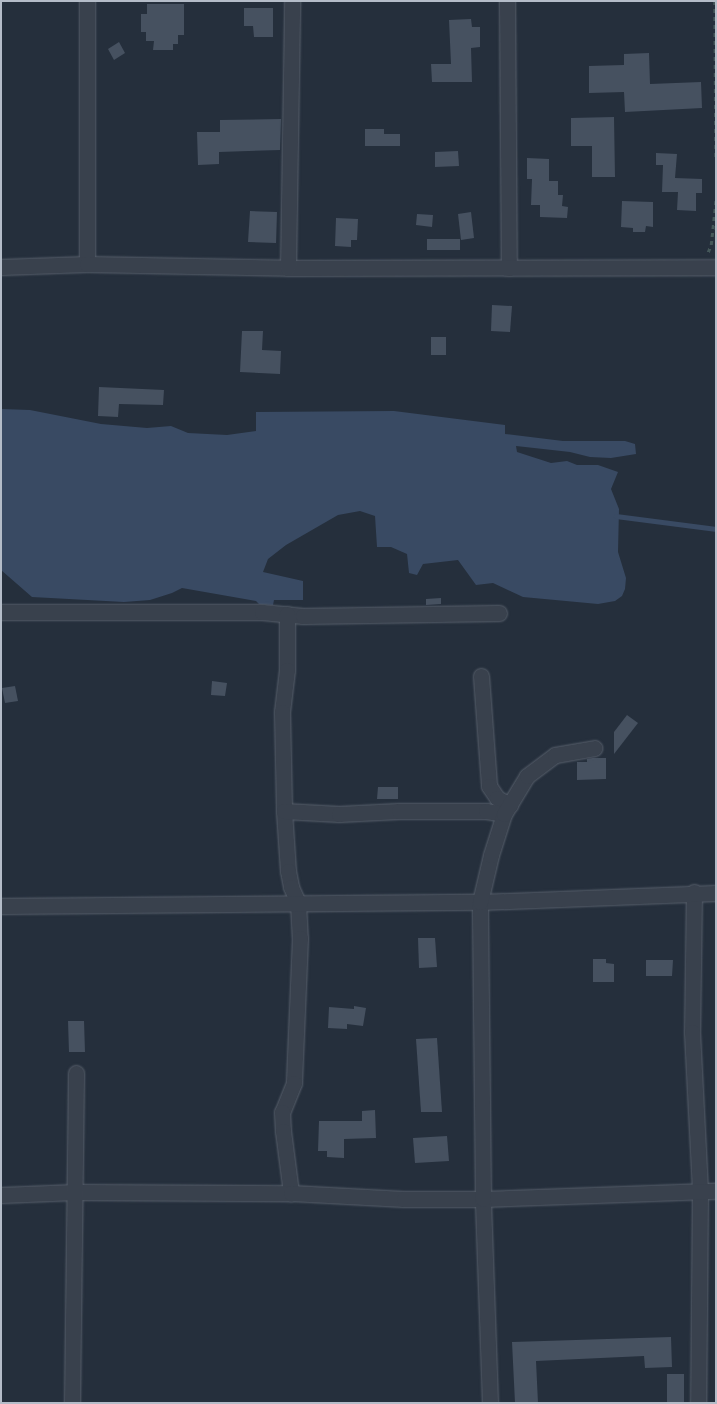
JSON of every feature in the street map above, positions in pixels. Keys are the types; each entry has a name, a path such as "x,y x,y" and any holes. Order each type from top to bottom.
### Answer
{"street":[{"path":"86,264 87,1"},
{"path":"288,268 292,1"},
{"path":"507,1 509,268"},
{"path":"1,267 86,264 288,268 709,268"},
{"path":"1,612 262,612 304,616 499,613"},
{"path":"287,614 287,670 282,712 284,811 290,887 298,902 300,938 294,1083 282,1112 291,1193"},
{"path":"481,676 488,786 507,809"},
{"path":"490,1403 483,1199 480,902 491,855 507,809 527,776 555,756 594,748"},
{"path":"284,811 339,814 507,809"},
{"path":"694,892 692,1032 700,1191 698,1403"},
{"path":"1,906 298,902 480,902 694,892 716,893"},
{"path":"72,1403 76,1073"},
{"path":"1,1195 76,1192 291,1193 404,1199 483,1199 716,1191"}],"path":[{"path":"715,1 716,160"},
{"path":"709,268 716,198"}],"water":[{"path":"1,409 30,410 101,424 147,428 171,426 188,433 227,435 256,431 256,412 394,411 505,425 505,434 563,441 625,441 635,444 636,454 611,458 590,457 570,452 516,446 517,452 551,463 567,461 577,465 598,465 618,472 611,489 619,509 618,552 626,578 625,589 622,596 615,601 598,604 523,597 493,583 476,585 458,560 423,564 417,575 409,573 407,554 391,547 377,547 375,516 360,511 338,515 286,545 268,559 263,572 303,581 303,600 274,600 273,605 259,604 256,601 182,588 150,600 124,602 32,597 1,570"}],"building":[{"path":"147,4 184,4 184,35 178,35 178,44 173,44 173,50 153,50 154,41 146,41 146,32 141,32 141,14 147,14"},
{"path":"244,8 273,8 273,37 254,37 253,26 244,26"},
{"path":"471,19 472,27 480,27 480,47 471,48 472,82 432,82 431,64 451,64 449,20"},
{"path":"119,42 125,53 114,60 108,49"},
{"path":"649,53 650,84 701,82 702,108 625,112 624,92 589,93 589,66 624,65 624,54"},
{"path":"614,117 615,177 592,177 592,146 571,146 571,118"},
{"path":"281,119 280,150 219,152 219,164 198,165 197,132 220,132 220,120"},
{"path":"365,129 384,129 384,134 400,134 400,146 365,146"},
{"path":"458,151 459,166 435,167 435,152"},
{"path":"656,153 677,154 675,178 702,179 702,193 696,193 696,211 677,210 678,192 662,192 663,165 656,165"},
{"path":"527,158 549,159 549,181 558,181 558,195 563,195 562,206 568,207 567,218 540,217 540,205 531,205 532,179 527,179"},
{"path":"622,201 653,202 653,227 646,226 645,232 633,232 633,228 621,227"},
{"path":"250,211 277,212 276,243 248,242"},
{"path":"471,212 474,238 461,240 458,214"},
{"path":"417,214 433,215 432,227 416,225"},
{"path":"336,218 358,219 357,240 351,240 351,247 335,246"},
{"path":"427,239 460,239 460,250 427,250"},
{"path":"492,305 512,306 510,332 491,331"},
{"path":"242,331 263,331 262,350 281,351 280,374 240,372"},
{"path":"431,337 446,337 446,355 431,355"},
{"path":"99,387 164,390 163,405 119,404 118,417 98,416"},
{"path":"441,598 441,604 426,605 426,599"},
{"path":"212,681 227,683 225,696 211,695"},
{"path":"15,686 18,701 5,703 2,688"},
{"path":"627,715 638,723 614,754 614,732"},
{"path":"606,758 606,779 577,780 577,762 587,762 587,759"},
{"path":"378,787 398,787 398,799 377,799"},
{"path":"418,938 435,938 437,967 419,968"},
{"path":"593,959 606,959 606,963 614,964 614,982 593,982"},
{"path":"646,960 673,960 672,976 646,976"},
{"path":"354,1006 366,1008 363,1026 347,1024 347,1029 328,1028 329,1007 354,1009"},
{"path":"68,1021 84,1021 85,1052 69,1052"},
{"path":"437,1038 442,1112 421,1112 416,1039"},
{"path":"375,1110 376,1138 344,1139 344,1158 327,1157 327,1151 318,1151 319,1121 362,1121 362,1111"},
{"path":"447,1136 449,1161 415,1163 413,1138"},
{"path":"671,1337 672,1367 645,1368 644,1356 536,1361 538,1403 515,1403 512,1342"},
{"path":"667,1374 684,1374 684,1403 667,1403"}],"waterway":[{"path":"616,516 716,529"}]}
